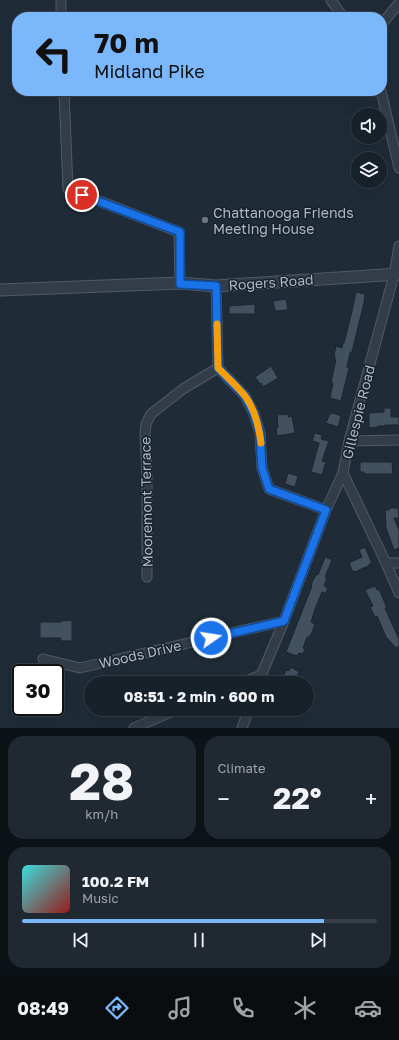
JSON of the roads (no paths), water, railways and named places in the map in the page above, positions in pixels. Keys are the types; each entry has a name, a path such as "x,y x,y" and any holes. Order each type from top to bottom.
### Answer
{"street":[{"path":"60,0 61,12"},
{"path":"331,0 339,12"},
{"path":"387,18 399,3"},
{"path":"64,96 68,189 180,232 180,284"},
{"path":"382,96 399,168"},
{"name":"Gillespie Road","path":"399,246 397,274 349,441 343,473 399,593"},
{"name":"Rogers Road","path":"0,290 180,284 216,286 397,274"},
{"path":"216,286 218,368 245,396 254,414 260,433 262,468 269,489 326,510"},
{"name":"Mooremont Terrace","path":"147,577 146,424 151,414 184,389 218,368"},
{"path":"349,441 399,440"},
{"path":"260,676 284,621 326,510 343,473"},
{"path":"386,563 399,563"},
{"name":"Woods Drive","path":"43,659 80,668 284,621"},
{"path":"134,728 162,716"},
{"path":"242,728 246,716"}],"place":[{"name":"Chattanooga Friends Meeting House","path":"205,220"}]}
